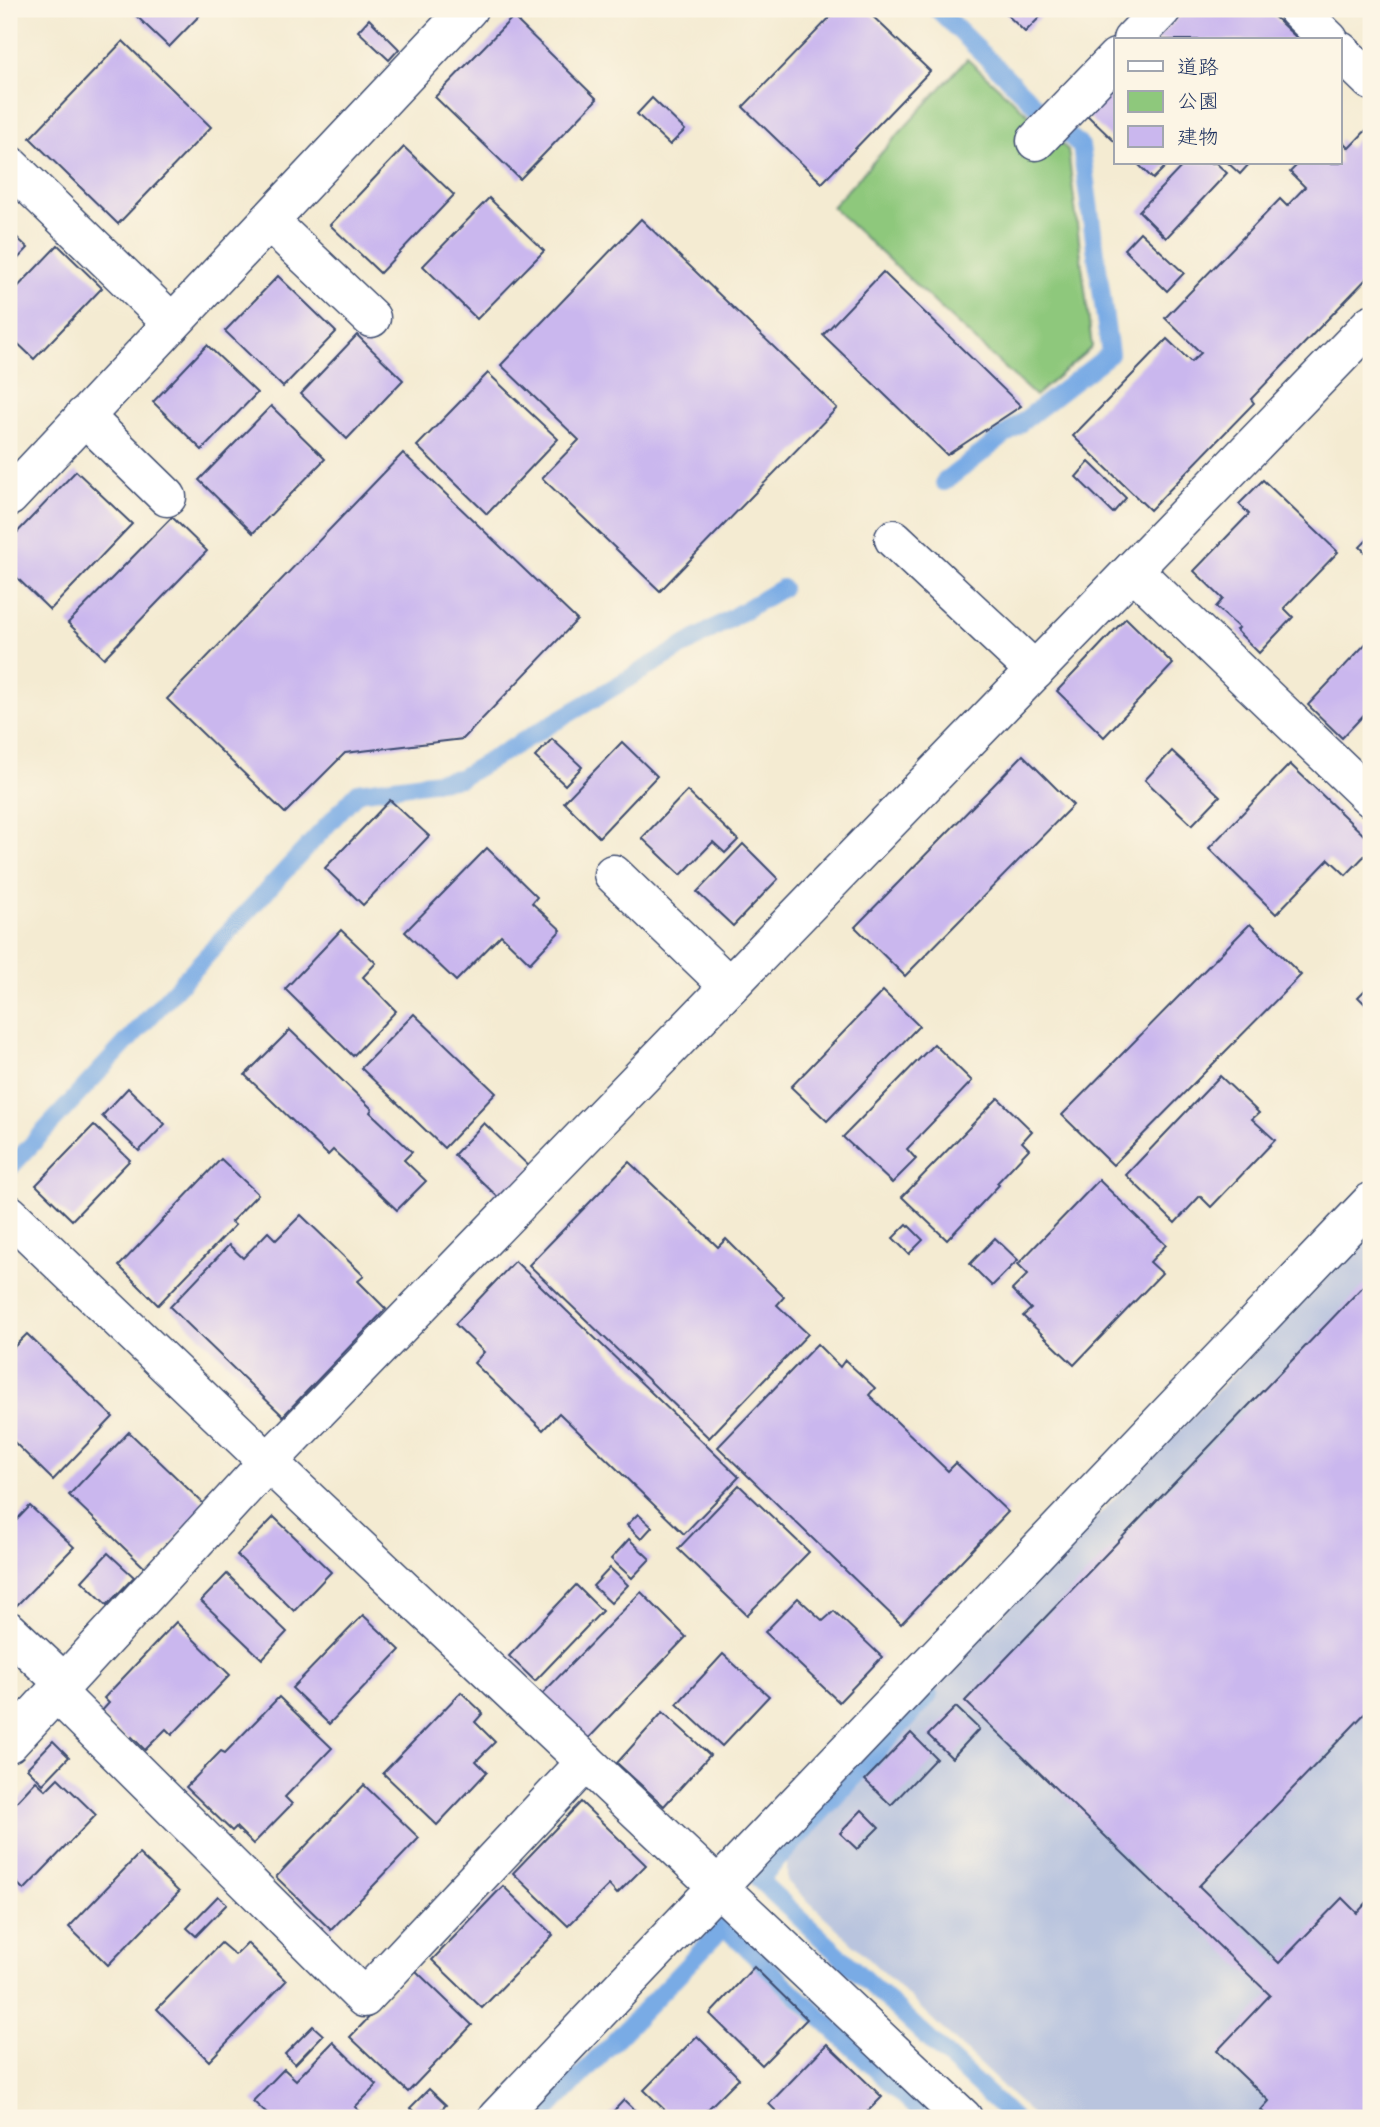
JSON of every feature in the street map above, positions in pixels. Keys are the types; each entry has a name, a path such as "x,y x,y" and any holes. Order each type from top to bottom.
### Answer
{"street":[{"path":"9,497 468,9"},
{"path":"1134,38 1162,9"},
{"path":"1297,9 1327,38"},
{"path":"1342,53 1371,81"},
{"path":"1037,141 1114,60"},
{"path":"9,165 172,323"},
{"path":"269,221 371,318"},
{"path":"9,1743 268,1462 1371,324"},
{"path":"85,416 167,497"},
{"path":"894,539 1035,671"},
{"path":"1133,570 1371,799"},
{"path":"613,874 729,986"},
{"path":"497,2118 1371,1202"},
{"path":"9,1214 960,2117"},
{"path":"9,1630 59,1687 364,1998 586,1762"}],"shaded area":[{"path":"1371,1230 1371,2118 1036,2118 787,1881 787,1841"}],"green space":[{"path":"967,59 1068,150 1092,347 1035,396 832,207"}],"building":[{"path":"129,9 191,9 199,16 169,47"},
{"path":"838,9 865,9 930,71 822,183 743,107"},
{"path":"1001,9 1048,9 1025,32"},
{"path":"1187,9 1266,9 1297,38 1158,38"},
{"path":"513,17 597,99 520,179 435,97"},
{"path":"369,19 399,49 389,60 358,31"},
{"path":"123,41 211,127 118,224 30,138"},
{"path":"1114,88 1114,141 1087,115"},
{"path":"652,98 685,130 670,145 637,114"},
{"path":"1371,125 1371,274 1251,399 1254,403 1150,510 1073,436 1167,339 1191,362 1201,353 1165,318 1280,199 1287,206 1305,187 1290,172 1298,164 1342,164 1342,141 1349,148"},
{"path":"404,147 454,195 380,273 330,225"},
{"path":"1138,164 1168,164 1153,179"},
{"path":"1184,164 1217,164 1227,173 1166,238 1139,211"},
{"path":"1229,164 1249,164 1240,174"},
{"path":"489,198 544,251 477,319 423,266"},
{"path":"641,219 837,408 660,591 542,478 579,440 501,365"},
{"path":"9,230 28,248 9,268"},
{"path":"1140,232 1184,273 1167,291 1124,249"},
{"path":"58,245 102,288 34,359 9,335 9,296"},
{"path":"883,272 1021,406 947,455 823,335"},
{"path":"278,276 336,332 283,387 225,331"},
{"path":"357,335 403,380 347,439 301,394"},
{"path":"207,345 257,393 202,450 153,402"},
{"path":"488,373 558,439 487,514 417,446"},
{"path":"271,406 325,459 253,533 199,480"},
{"path":"403,453 577,620 463,739 345,753 285,813 167,699"},
{"path":"1089,462 1126,498 1113,513 1076,477"},
{"path":"76,471 132,524 50,610 9,570 9,541"},
{"path":"1263,480 1338,552 1284,608 1293,617 1259,653 1236,630 1239,628 1216,607 1223,599 1194,571 1249,514 1239,504"},
{"path":"172,517 207,551 104,658 68,623"},
{"path":"1371,536 1371,558 1360,547"},
{"path":"1126,618 1173,664 1104,737 1057,691"},
{"path":"1371,638 1371,707 1342,738 1308,705"},
{"path":"552,739 582,767 565,785 535,757"},
{"path":"622,742 657,776 599,837 564,802"},
{"path":"1172,751 1220,796 1192,825 1145,780"},
{"path":"1023,755 1073,805 905,976 855,927"},
{"path":"1290,764 1371,842 1371,849 1346,875 1329,859 1276,914 1209,848"},
{"path":"687,791 738,840 725,853 713,842 681,875 642,838"},
{"path":"390,800 429,836 363,905 325,868"},
{"path":"743,844 778,879 733,926 697,892"},
{"path":"487,848 537,897 532,903 561,930 530,963 501,935 456,981 405,932"},
{"path":"1250,924 1301,975 1113,1165 1062,1115"},
{"path":"341,930 376,963 363,977 396,1011 353,1056 285,989"},
{"path":"1371,984 1371,1010 1358,997"},
{"path":"883,991 919,1026 827,1121 791,1087"},
{"path":"414,1014 496,1093 444,1148 361,1068"},
{"path":"290,1030 372,1109 370,1112 412,1152 404,1160 426,1181 397,1210 333,1150 328,1155 245,1075"},
{"path":"934,1044 972,1081 907,1149 916,1159 892,1183 843,1137"},
{"path":"1220,1076 1259,1113 1252,1119 1275,1140 1211,1207 1200,1196 1175,1223 1126,1175"},
{"path":"128,1088 165,1124 139,1151 102,1116"},
{"path":"998,1098 1032,1131 1022,1142 1029,1149 947,1240 902,1197"},
{"path":"484,1123 532,1169 502,1201 454,1155"},
{"path":"94,1125 130,1160 72,1220 36,1185"},
{"path":"221,1159 258,1194 231,1222 235,1225 158,1305 119,1266"},
{"path":"629,1162 718,1247 726,1239 784,1297 777,1305 808,1334 709,1438 529,1265"},
{"path":"1099,1180 1166,1245 1150,1262 1162,1273 1074,1365 1023,1316 1031,1309 1012,1290 1028,1274 1018,1264"},
{"path":"301,1215 364,1276 358,1281 386,1309 283,1416 170,1307 229,1245 243,1258 268,1232 276,1240"},
{"path":"907,1224 923,1240 909,1254 893,1238"},
{"path":"995,1238 1018,1260 992,1286 970,1264"},
{"path":"515,1261 739,1477 684,1534 559,1413 543,1430 474,1363 484,1352 455,1324"},
{"path":"1371,1278 1371,1707 1199,1886 1279,1963 1342,1898 1357,1913 1371,1898 1371,2118 1269,2118 1261,2110 1269,2101 1217,2051 1270,1995 965,1701"},
{"path":"27,1334 113,1417 53,1480 9,1437 9,1352"},
{"path":"817,1344 840,1367 845,1360 875,1388 869,1395 948,1471 956,1463 1008,1512 901,1624 718,1447"},
{"path":"129,1432 206,1506 146,1569 69,1495"},
{"path":"739,1485 809,1552 747,1615 678,1549"},
{"path":"30,1506 74,1547 16,1606 9,1599 9,1528"},
{"path":"638,1514 652,1527 641,1539 627,1525"},
{"path":"274,1517 331,1572 294,1611 237,1555"},
{"path":"629,1539 650,1559 632,1578 611,1559"},
{"path":"108,1553 134,1577 107,1605 82,1581"},
{"path":"610,1568 628,1585 611,1603 593,1586"},
{"path":"227,1574 287,1632 262,1659 201,1601"},
{"path":"576,1585 602,1611 535,1681 509,1656"},
{"path":"641,1592 686,1637 586,1741 540,1696"},
{"path":"798,1598 823,1621 834,1611 882,1657 839,1702 765,1632"},
{"path":"363,1615 400,1650 329,1724 292,1688"},
{"path":"176,1622 230,1675 172,1735 166,1729 145,1750 132,1737 129,1741 100,1713 109,1703 104,1698"},
{"path":"723,1654 769,1696 722,1746 677,1704"},
{"path":"461,1692 483,1713 475,1722 495,1742 476,1761 487,1772 437,1825 383,1773"},
{"path":"279,1697 332,1748 285,1797 292,1804 253,1844 236,1827 232,1831 186,1787 221,1751 225,1753"},
{"path":"956,1707 979,1729 952,1758 928,1735"},
{"path":"663,1712 710,1755 664,1806 617,1763"},
{"path":"911,1733 936,1758 891,1805 865,1780"},
{"path":"53,1741 69,1757 43,1784 27,1768"},
{"path":"58,1778 96,1815 24,1890 9,1875 9,1810 36,1781 46,1790"},
{"path":"364,1785 419,1838 331,1930 276,1877"},
{"path":"581,1802 646,1865 617,1894 609,1885 568,1926 513,1873"},
{"path":"862,1810 879,1827 857,1849 840,1833"},
{"path":"139,1854 179,1892 108,1965 69,1927"},
{"path":"503,1886 553,1935 482,2008 432,1960"},
{"path":"218,1896 227,1904 196,1936 187,1928"},
{"path":"221,1943 235,1955 247,1943 286,1981 209,2061 157,2009"},
{"path":"754,1967 807,2019 762,2065 710,2014"},
{"path":"415,1970 472,2025 408,2092 350,2037"},
{"path":"313,2026 323,2035 295,2064 285,2054"},
{"path":"697,2036 739,2078 699,2118 673,2118 644,2090"},
{"path":"333,2042 377,2085 355,2107 367,2118 271,2118 253,2101 284,2069 296,2080"},
{"path":"827,2044 882,2097 861,2118 783,2118 769,2104"},
{"path":"429,2089 446,2105 432,2118 421,2118 410,2108"},
{"path":"624,2100 643,2118 607,2118"}],"waterway":[{"path":"937,9 1035,105"},
{"path":"944,482 1110,354 1081,146 1063,130"},
{"path":"9,1169 358,792 460,778 782,588"},
{"path":"929,1695 759,1880 1013,2118"},
{"path":"540,2118 724,1927 920,2111"}]}
